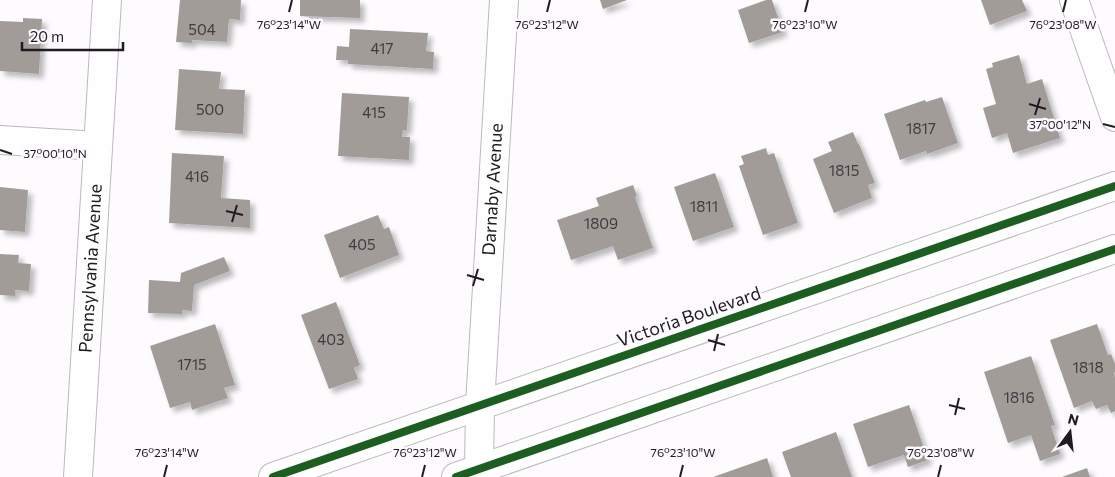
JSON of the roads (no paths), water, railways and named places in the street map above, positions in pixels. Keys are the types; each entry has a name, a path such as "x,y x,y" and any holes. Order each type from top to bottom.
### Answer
{"main road":[{"name":"Pennsylvania Avenue","path":"78,477 108,0"},
{"name":"Darnaby Avenue","path":"468,473 480,405 504,0"},
{"path":"1074,0 1115,117"},
{"path":"0,140 98,146"},
{"name":"Victoria Boulevard","path":"273,477 1115,186"},
{"path":"468,473 1115,249"}]}
